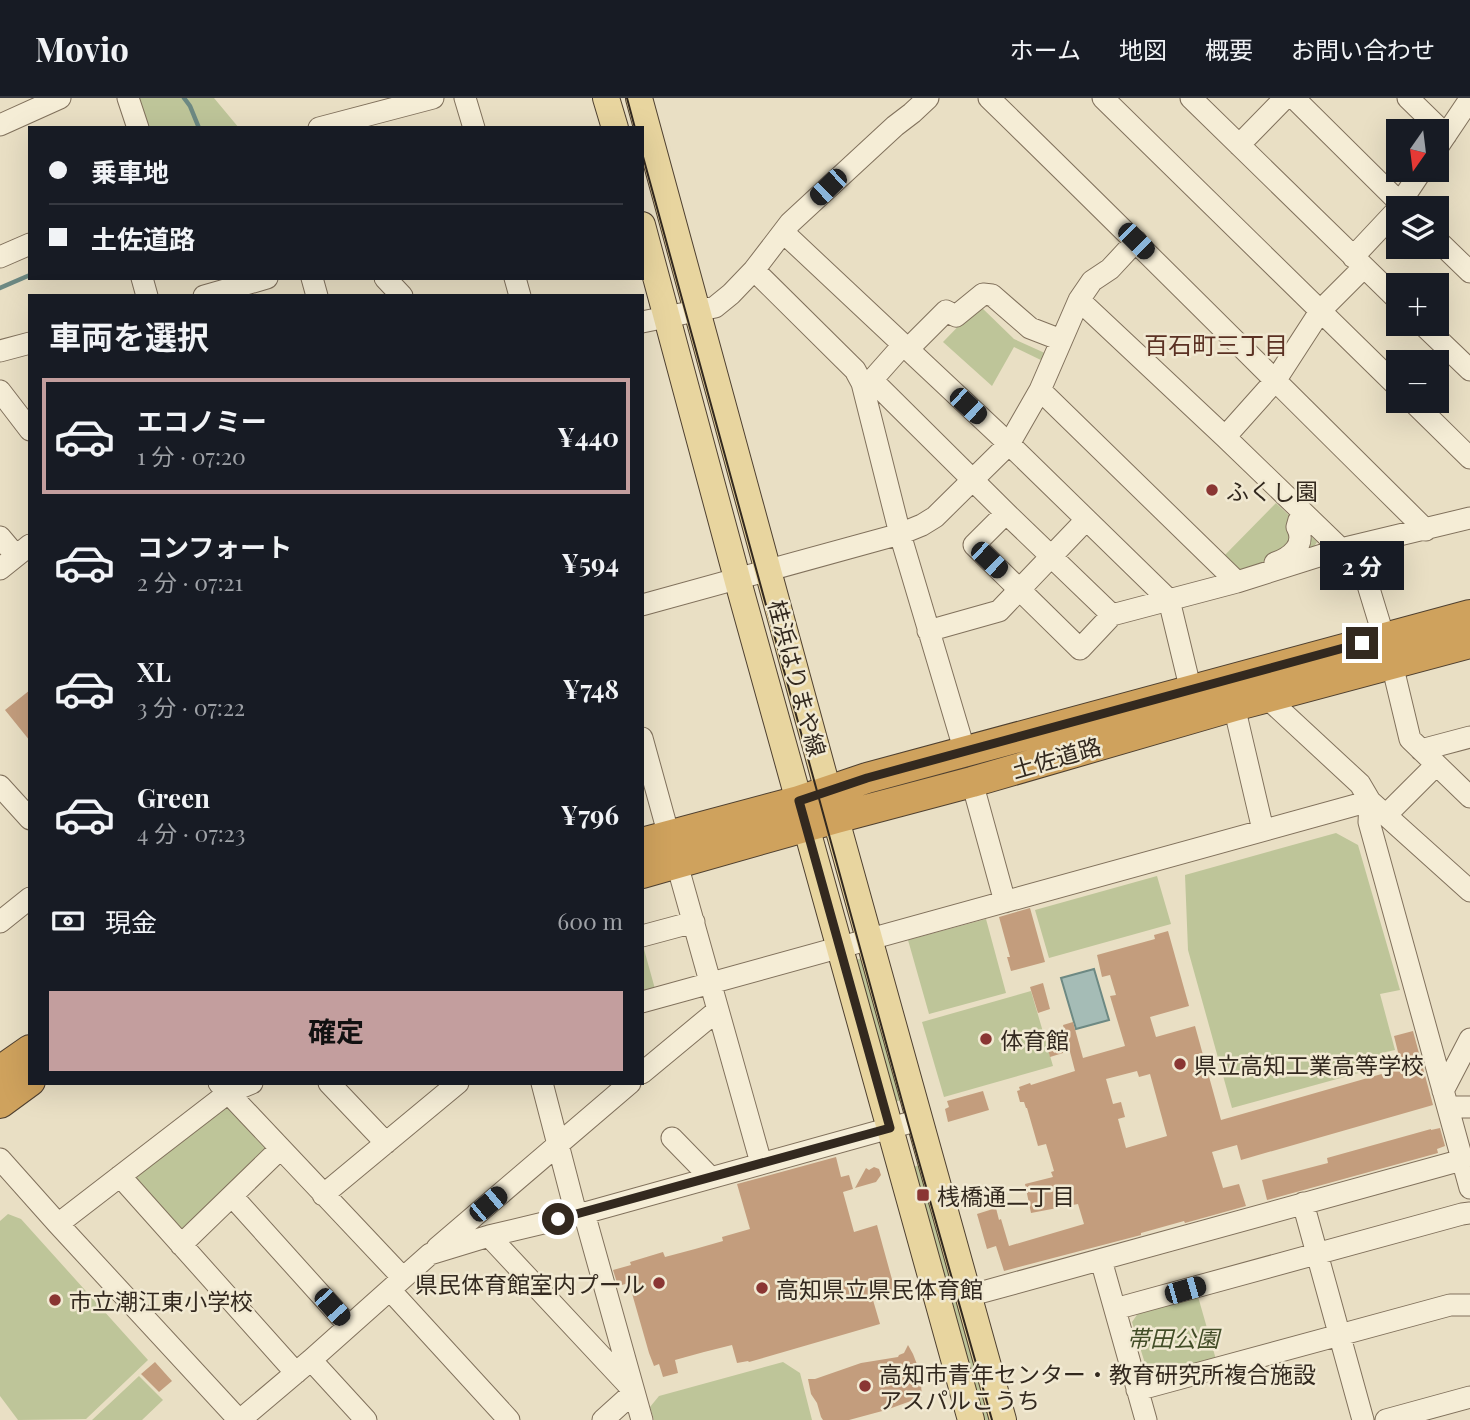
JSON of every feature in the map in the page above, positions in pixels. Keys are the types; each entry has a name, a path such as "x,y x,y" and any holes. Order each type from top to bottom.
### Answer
{"highway":[{"name":"土佐道路","path":"644,871 663,848 803,814 832,804 972,782 1266,697 1388,651 1470,615"},
{"name":"土佐道路","path":"832,804 867,778 1191,691 1388,651 1470,643"},
{"path":"0,1072 28,1051"},
{"path":"0,1103 28,1082"}],"main road":[{"path":"607,98 614,126"},
{"name":"桂浜はりまや線","path":"639,98 1003,1420"},
{"name":"桂浜はりまや線","path":"644,232 737,578 971,1420"}],"street":[{"path":"0,125 60,98"},
{"path":"128,98 137,126"},
{"path":"327,126 432,98"},
{"path":"466,98 473,126"},
{"path":"644,322 715,307 754,270 783,232 847,169 928,98"},
{"path":"989,98 1426,530"},
{"path":"1103,98 1386,375"},
{"path":"1191,98 1386,289"},
{"path":"1239,145 1285,98"},
{"path":"1294,98 1390,196"},
{"path":"1408,98 1424,119"},
{"path":"1449,132 1466,112"},
{"path":"1225,438 1275,381 1321,310 1386,226"},
{"path":"783,232 1009,444 1169,600 1191,691"},
{"path":"644,604 900,534 935,517 1009,444 1040,390 1079,300 1092,282 1110,269 1136,241"},
{"path":"0,257 28,245"},
{"path":"1449,252 1470,272"},
{"path":"754,270 867,382 1112,615"},
{"path":"211,294 260,280"},
{"path":"387,280 400,294"},
{"path":"867,382 946,311 956,316 983,294 992,295 1030,328 1062,340"},
{"path":"1079,300 1225,438 1349,548 1388,651 1410,739 1470,797"},
{"path":"1435,336 1470,370"},
{"path":"0,351 28,344"},
{"path":"867,382 900,534 965,752"},
{"path":"1040,390 1234,573"},
{"path":"0,391 27,422"},
{"path":"1424,413 1470,458"},
{"path":"1006,513 974,545 1080,649 1112,615 1169,600 1234,573 1470,518"},
{"path":"1234,573 1286,559 1294,554 1300,532 1295,519"},
{"path":"928,631 999,611 1086,520"},
{"path":"0,537 15,557"},
{"path":"1266,697 1360,784 1378,808 1470,891"},
{"path":"1234,706 1263,830"},
{"path":"1470,737 1428,757 1378,808 1369,822 1470,1188"},
{"path":"644,748 663,848 694,922 761,1163"},
{"path":"972,782 1005,902"},
{"path":"0,786 28,816"},
{"path":"644,1001 1263,830 1378,808"},
{"path":"0,922 28,900"},
{"path":"644,935 694,922"},
{"path":"644,1071 718,1010"},
{"path":"1446,1099 1470,1039"},
{"path":"331,1085 386,1143"},
{"path":"543,1085 574,1206 586,1220 642,1420"},
{"path":"0,1159 239,1420 628,1085"},
{"path":"58,1224 120,1177 224,1088 323,1195 509,1420"},
{"path":"323,1195 386,1143 444,1088"},
{"path":"1446,1099 1470,1107"},
{"path":"430,1254 919,1120"},
{"path":"672,1139 710,1177"},
{"path":"181,1245 280,1149"},
{"path":"968,1296 1462,1160"},
{"path":"120,1177 181,1245 303,1366 366,1420"},
{"path":"232,1196 349,1326"},
{"path":"1303,1203 1363,1420"},
{"path":"1115,1309 1470,1213"},
{"path":"489,1236 634,1392"},
{"path":"1101,1260 1146,1420"},
{"path":"1137,1390 1450,1305 1470,1305"},
{"path":"603,1420 634,1392"},
{"path":"1386,1420 1470,1397"}],"green space":[{"path":"135,98 214,98 237,126 145,126"},
{"path":"979,305 1014,339 1047,354 1045,362 1014,347 992,386 943,342"},
{"path":"1276,503 1317,542 1312,550 1243,573 1221,559"},
{"path":"1336,833 1358,845 1400,990 1380,994 1395,1050 1381,1053 1384,1066 1232,1108 1188,950 1185,875"},
{"path":"1157,876 1171,924 1049,958 1035,910"},
{"path":"986,919 1006,993 929,1014 908,940"},
{"path":"644,949 655,989 644,992"},
{"path":"866,957 906,1099 894,1102 855,960"},
{"name":"体育館","path":"1031,991 1053,1066 944,1097 922,1022"},
{"path":"222,1105 228,1106 266,1146 265,1153 184,1232 177,1231 132,1173"},
{"path":"924,1164 995,1420 983,1420 913,1167"},
{"name":"市立潮江東小学校","path":"8,1214 21,1219 148,1360 86,1419 18,1420 0,1396 0,1221"},
{"name":"帯田公園","path":"1197,1293 1217,1363 1162,1377 1148,1373 1132,1322 1141,1309"},
{"path":"783,1362 800,1373 812,1420 654,1420 650,1407 659,1396"},
{"path":"139,1376 163,1400 142,1420 92,1420"}],"water":[{"path":"1094,969 1109,1020 1076,1029 1061,978"}],"building":[{"path":"28,692 28,739 5,710"},
{"path":"1030,908 1045,962 1011,971 999,917"},
{"path":"1168,931 1189,1006 1150,1017 1156,1037 1195,1026 1221,1120 1392,1071 1389,1059 1399,1056 1394,1036 1413,1031 1433,1105 1241,1160 1237,1145 1212,1152 1223,1188 1239,1184 1246,1206 1004,1271 996,1246 987,1249 977,1214 996,1208 1009,1246 1084,1224 1078,1204 1031,1213 1025,1184 1053,1177 1051,1172 1054,1171 1046,1144 1038,1146 1027,1108 1024,1102 1020,1102 1017,1091 1020,1090 1019,1087 1030,1083 1031,1085 1075,1071 1063,1025 1073,1022 1083,1058 1125,1046 1110,996 1116,995 1110,975 1102,977 1097,955 1155,939 1154,935","holes":["1137,1071 1139,1077 1150,1074 1167,1136 1126,1148 1118,1119 1125,1117 1121,1102 1113,1104 1106,1079"]},
{"path":"1043,983 1050,1009 1038,1013 1030,987"},
{"path":"1057,1031 1063,1053 1050,1057 1044,1035"},
{"path":"983,1091 989,1110 948,1122 945,1109 949,1107 947,1101"},
{"path":"1440,1128 1445,1146 1437,1149 1438,1153 1267,1200 1262,1180 1328,1163 1327,1158"},
{"name":"高知県立県民体育館","path":"836,1157 841,1177 849,1175 853,1189 843,1192 854,1232 877,1225 896,1294 873,1300 880,1324 749,1362 737,1363 732,1345 675,1360 678,1373 663,1377 659,1364 654,1366 649,1353 629,1283 618,1286 613,1270 663,1252 665,1257 723,1241 722,1237 750,1229 737,1184"},
{"path":"874,1167 879,1169 881,1175 876,1182 855,1188 866,1168 869,1170"},
{"name":"高知市青年センター・教育研究所複合施設 アスパルこうち","path":"908,1345 920,1372 922,1397 849,1420 823,1420 811,1394 808,1379 861,1363 898,1357"},
{"path":"155,1362 172,1381 159,1392 141,1374"}],"waterway":[{"path":"184,98 198,126"},
{"path":"0,288 28,276"}],"tram line":[{"path":"627,98 634,126"},
{"path":"644,160 992,1420"}],"place":[{"name":"ふくし園","path":"1212,490"},
{"name":"体育館","path":"986,1039"},
{"name":"県立高知工業高等学校","path":"1180,1064"},
{"name":"桟橋通二丁目","path":"923,1195"},
{"name":"県民体育館室内プール","path":"659,1283"},
{"name":"高知県立県民体育館","path":"762,1288"},
{"name":"市立潮江東小学校","path":"55,1300"},
{"name":"高知市青年センター・教育研究所複合施設 アスパルこうち","path":"865,1386"}],"district":[{"name":"百石町三丁目","path":"1216,344"}],"route":[{"path":"558,1219 890,1128 799,801 867,778 1362,643"}]}
